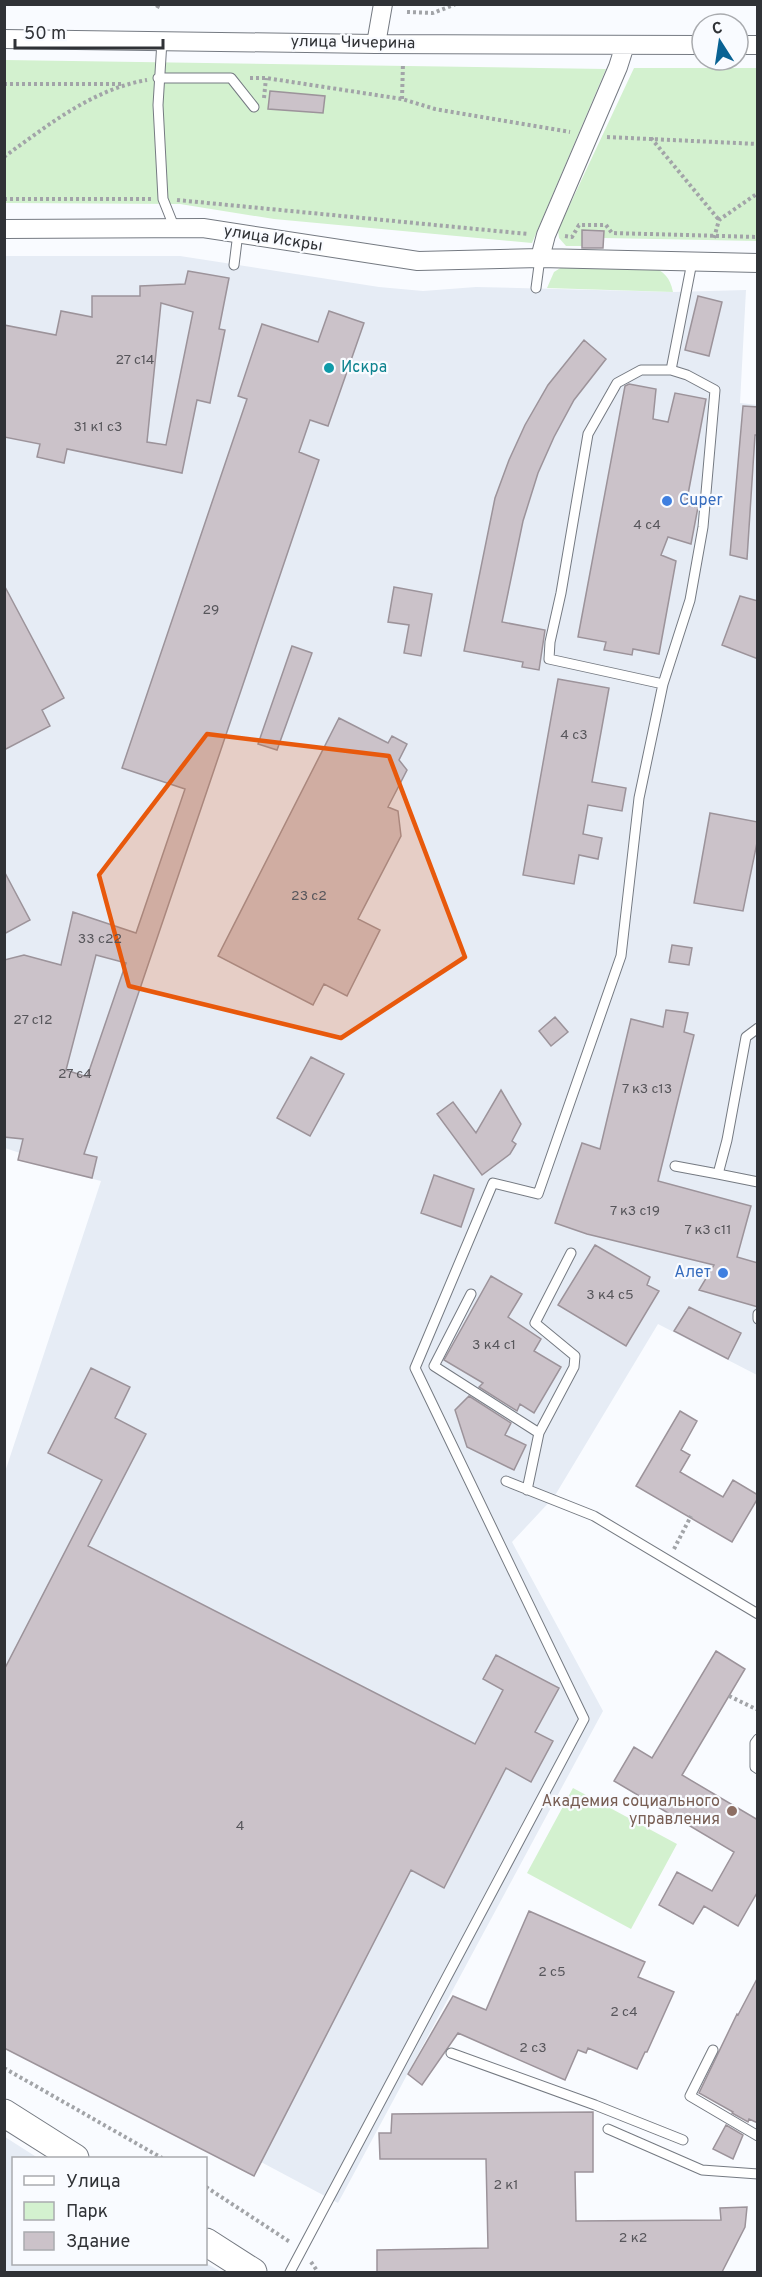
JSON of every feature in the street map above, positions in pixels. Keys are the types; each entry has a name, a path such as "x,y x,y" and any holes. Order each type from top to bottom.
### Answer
{"main road":[{"path":"4,2113 73,2157"},
{"path":"207,2243 242,2269"}],"street":[{"path":"376,44 383,4"},
{"name":"улица Чичерина","path":"4,39 690,45"},
{"path":"540,258 546,235 626,45"},
{"name":"улица Искры","path":"4,230 203,228 418,261 540,258 758,263"}],"lane":[{"path":"162,41 158,78 163,199 175,229"},
{"path":"158,78 231,78 254,107"},
{"path":"234,265 238,233"},
{"path":"536,288 540,258"},
{"path":"671,370 700,262"},
{"path":"290,2272 584,1719 415,1368 493,1183 538,1194 621,956 639,798 663,684 690,600 704,527 715,390 687,375 671,370 641,370 617,383 588,434 563,582 550,642 549,659 663,684"},
{"path":"718,1174 727,1140 746,1037 758,1028"},
{"path":"675,1166 758,1182"},
{"path":"527,1490 539,1433 574,1367 575,1356 535,1323 571,1253"},
{"path":"471,1294 434,1366 539,1433"},
{"path":"758,1314 758,1319"},
{"path":"506,1481 594,1516 758,1614"},
{"path":"758,1739 755,1743 754,1767 758,1769"},
{"path":"712,2050 690,2096 758,2136"},
{"path":"451,2053 595,2105 682,2140"},
{"path":"608,2129 702,2170 758,2174"}],"path":[{"path":"407,12 433,13 456,4"},
{"path":"402,99 403,63"},
{"path":"4,84 122,84 158,78"},
{"path":"231,78 266,78 402,99 435,109 580,134"},
{"path":"4,157 62,115 122,84"},
{"path":"600,136 758,144"},
{"path":"651,138 720,220"},
{"path":"700,262 714,237 720,220 758,193"},
{"path":"4,200 163,199 501,233 572,237 579,225 606,225 612,233 758,237"},
{"path":"669,1561 691,1516"},
{"path":"729,1696 758,1710"},
{"path":"4,2068 160,2157"},
{"path":"207,2188 302,2250 318,2272"}],"highlighted area":[{"path":"207,734 389,756 465,957 341,1038 129,986 99,875"}],"shaded area":[{"path":"4,256 180,256 379,287 423,291 476,287 673,292 746,290 740,403 758,405 757,1375 658,1324 554,1497 512,1542 603,1711 338,2203 261,2162 5,2048 5,1472 101,1181 18,1160 20,1153 5,1148"},
{"path":"5,2137 36,2157 12,2157 12,2265 207,2264 221,2272 5,2272"}],"green space":[{"path":"5,60 606,69 532,243 274,219 180,204 5,203"},
{"path":"634,68 690,68 690,72 750,72 750,68 757,68 757,241 604,238 604,231 583,230 582,246 566,246 559,238 558,230"},
{"path":"652,266 666,276 673,292 547,288 554,272 562,267"},
{"path":"573,1788 677,1844 631,1929 527,1873"}],"building":[{"path":"270,91 325,96 323,113 268,109"},
{"path":"582,230 604,231 603,248 582,248"},
{"path":"188,271 229,278 219,329 225,330 210,403 197,400 182,473 67,449 64,463 37,457 40,444 4,437 4,325 56,335 61,311 92,317 92,296 140,296 140,286 185,284","holes":["161,303 193,312 166,445 147,442"]},
{"path":"698,296 722,302 709,356 685,350"},
{"path":"329,311 364,323 328,426 310,420 299,452 319,460 84,1154 97,1157 92,1178 18,1160 23,1139 4,1137 4,960 24,955 61,965 73,912 136,933 185,789 122,768 247,399 238,396 262,324 318,342","holes":["96,955 126,963 87,1077 66,1070"]},
{"path":"584,340 606,359 574,400 538,473 523,521 502,622 545,630 539,670 522,667 523,662 464,651 495,498 509,460 525,425 548,385"},
{"path":"629,384 656,389 653,419 668,422 675,393 706,399 686,505 698,507 691,544 668,537 661,555 676,561 659,654 633,649 632,655 604,650 606,642 578,637 625,386"},
{"path":"743,406 758,407 758,435 755,435 747,559 730,555"},
{"path":"4,585 64,698 42,710 50,726 4,750"},
{"path":"394,587 432,594 421,656 404,653 409,625 388,622"},
{"path":"740,596 758,601 758,659 722,645"},
{"path":"292,646 312,653 277,750 258,744"},
{"path":"558,679 609,688 592,782 626,788 622,811 588,805 583,834 602,838 598,859 579,855 574,884 523,875"},
{"path":"339,718 388,743 392,736 407,744 399,760 407,770 388,807 398,811 401,836 358,919 380,930 347,996 324,984 313,1005 218,956"},
{"path":"710,813 758,822 758,838 743,911 694,903"},
{"path":"4,871 30,920 4,934"},
{"path":"672,945 692,948 689,965 669,962"},
{"path":"666,1010 688,1013 684,1032 694,1035 658,1181 751,1206 737,1257 758,1263 758,1307 699,1290 714,1265 587,1234 555,1223 582,1143 600,1149 631,1019 663,1027"},
{"path":"555,1017 568,1032 551,1046 539,1031"},
{"path":"311,1057 344,1074 310,1136 277,1118"},
{"path":"501,1090 521,1124 512,1141 516,1144 510,1154 482,1175 437,1114 453,1102 476,1133"},
{"path":"434,1175 474,1189 461,1227 421,1213"},
{"path":"595,1245 650,1277 647,1285 659,1291 626,1346 558,1305"},
{"path":"491,1276 522,1294 508,1317 541,1339 534,1351 561,1367 534,1413 520,1404 517,1411 479,1387 483,1383 444,1360"},
{"path":"689,1307 741,1333 728,1359 674,1331"},
{"path":"91,1368 130,1387 115,1418 146,1434 88,1546 475,1744 503,1690 483,1679 496,1655 559,1688 535,1732 553,1741 531,1782 506,1768 444,1888 411,1870 254,2176 4,2048 4,1670 102,1480 48,1453"},
{"path":"469,1396 511,1423 505,1435 526,1445 514,1470 467,1447 455,1410"},
{"path":"680,1411 697,1421 681,1450 690,1455 680,1472 723,1497 733,1480 758,1495 732,1542 636,1486"},
{"path":"716,1651 745,1669 682,1775 758,1820 758,1891 738,1926 704,1906 693,1924 659,1905 677,1872 712,1891 734,1852 614,1781 634,1747 652,1758"},
{"path":"529,1911 645,1962 638,1977 674,1992 637,2069 588,2048 586,2053 578,2050 565,2080 458,2033 422,2085 408,2074 453,1996 486,2010"},
{"path":"758,1977 758,2123 749,2119 748,2122 699,2093 737,2014"},
{"path":"593,2112 593,2172 575,2172 576,2221 721,2220 720,2208 747,2207 745,2227 722,2272 377,2272 377,2250 488,2248 486,2159 380,2159 379,2133 391,2133 392,2114"},
{"path":"726,2125 743,2135 733,2159 713,2149"}],"place":[{"name":"Искра","path":"329,368"},
{"name":"Cuper","path":"667,501"},
{"name":"Алет","path":"723,1273"},
{"name":"Академия социального управления","path":"732,1811"}]}
